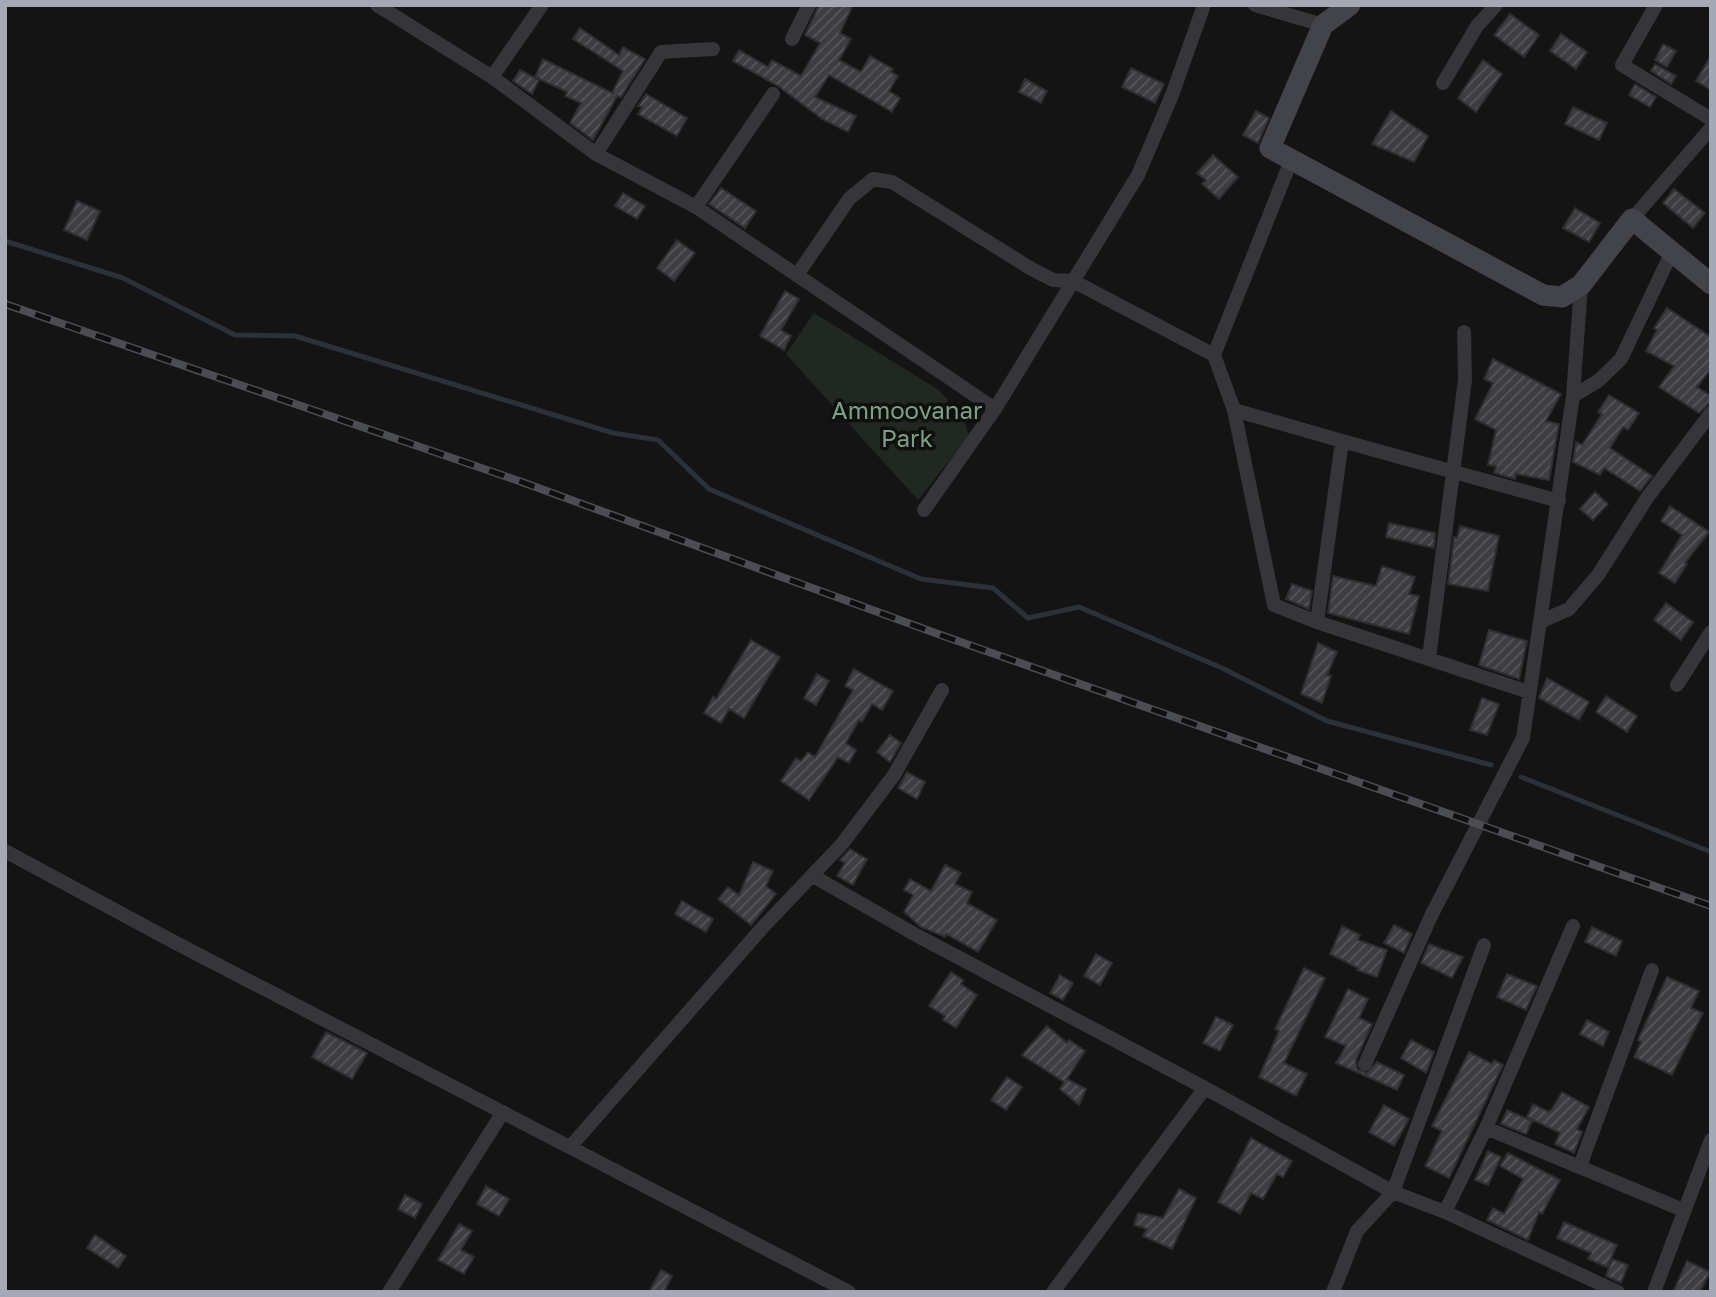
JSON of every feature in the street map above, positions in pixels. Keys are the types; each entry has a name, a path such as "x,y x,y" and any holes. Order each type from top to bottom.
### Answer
{"street":[{"path":"377,5 397,10 596,154 696,207 995,410"},
{"path":"492,77 542,5"},
{"path":"792,39 809,5"},
{"path":"924,510 995,410 1138,175 1172,95 1204,5"},
{"path":"1255,5 1323,25"},
{"path":"1350,5 1323,25 1270,148 1543,295 1562,298 1581,285 1632,219 1711,128"},
{"path":"1443,83 1477,26 1496,5"},
{"path":"1656,5 1622,65 1711,119"},
{"path":"596,154 661,52 713,49"},
{"path":"696,207 773,94"},
{"path":"1292,158 1214,355 1234,410 1274,606 1529,692"},
{"path":"797,275 849,199 873,178 892,182 1053,280 1073,281 1214,355"},
{"path":"1632,219 1671,254 1711,284"},
{"path":"1573,396 1598,381 1620,359 1671,254"},
{"path":"1365,1064 1431,916 1523,738 1573,396 1581,285"},
{"path":"1429,658 1465,380 1464,332"},
{"path":"1234,410 1559,501"},
{"path":"1542,621 1569,609 1598,575 1647,498 1711,413"},
{"path":"1317,622 1342,441"},
{"path":"1677,685 1711,632"},
{"path":"570,1147 763,927 813,876 894,775 942,690"},
{"path":"5,850 841,1290"},
{"path":"813,876 916,935 1205,1087 1393,1192 1445,1212 1618,1292"},
{"path":"1445,1212 1486,1128 1573,926"},
{"path":"1333,1292 1357,1231 1393,1192 1484,945"},
{"path":"1580,1166 1652,970"},
{"path":"1053,1292 1205,1087"},
{"path":"390,1292 503,1112"},
{"path":"1486,1128 1683,1210"},
{"path":"1654,1292 1711,1140"}],"green space":[{"name":"Ammoovanar Park","path":"814,313 939,390 948,400 947,403 962,413 969,436 918,500 786,354"}],"building":[{"path":"819,5 853,5 840,33 851,39 839,60 861,72 870,56 893,69 891,72 898,76 889,91 900,98 892,112 829,75 815,97 856,116 848,132 822,119 778,86 733,61 739,50 768,67 772,60 801,76 820,43 805,35"},
{"path":"1510,14 1539,35 1524,57 1494,35"},
{"path":"580,28 619,55 623,47 645,59 621,97 617,96 593,140 570,123 581,103 565,96 567,92 535,77 543,59 612,93 623,71 573,39"},
{"path":"1561,34 1587,52 1576,69 1550,51"},
{"path":"1663,44 1676,51 1667,67 1655,60"},
{"path":"1711,55 1711,90 1696,81"},
{"path":"1483,60 1502,74 1476,112 1458,98"},
{"path":"1655,64 1676,76 1671,84 1651,71"},
{"path":"1131,68 1164,84 1155,103 1122,87"},
{"path":"520,70 539,80 532,94 513,81"},
{"path":"1025,79 1047,91 1041,103 1019,92"},
{"path":"1635,84 1656,97 1650,107 1629,95"},
{"path":"646,94 687,118 677,136 638,114 642,107 638,106"},
{"path":"1573,107 1607,123 1599,140 1565,124"},
{"path":"1256,111 1269,118 1258,143 1243,135"},
{"path":"1391,111 1428,136 1414,162 1372,144"},
{"path":"1213,155 1238,177 1219,199 1202,184 1206,180 1197,173"},
{"path":"721,188 756,211 745,228 709,204"},
{"path":"1674,189 1705,213 1693,228 1663,203"},
{"path":"623,193 645,206 637,219 615,206"},
{"path":"77,201 100,211 87,240 64,230"},
{"path":"1575,208 1600,223 1589,242 1563,228"},
{"path":"677,240 695,253 674,281 657,268"},
{"path":"785,291 799,299 781,330 791,336 784,350 760,336"},
{"path":"1667,308 1711,337 1711,369 1697,387 1711,396 1711,401 1699,413 1659,387 1674,366 1646,351 1657,330 1654,328"},
{"path":"1493,359 1561,394 1546,421 1559,424 1549,480 1516,474 1515,479 1494,473 1496,466 1488,465 1496,430 1475,419 1493,383 1484,379"},
{"path":"1609,395 1639,413 1628,430 1623,427 1610,448 1652,476 1640,491 1604,468 1600,475 1573,462 1576,442 1582,445 1602,414 1598,412"},
{"path":"1595,492 1608,504 1593,520 1580,509"},
{"path":"1670,506 1709,532 1685,563 1687,564 1675,583 1659,573 1682,535 1661,521"},
{"path":"1389,523 1435,533 1434,548 1386,537"},
{"path":"1460,526 1499,536 1488,591 1448,584 1454,537 1457,538"},
{"path":"1382,566 1415,577 1409,594 1419,596 1409,634 1328,613 1333,576 1376,586"},
{"path":"1292,584 1312,591 1309,609 1286,599"},
{"path":"1666,603 1693,622 1681,640 1654,620"},
{"path":"1489,630 1527,641 1519,679 1479,665"},
{"path":"751,640 780,657 744,718 729,709 721,723 704,713 713,697 716,699"},
{"path":"1318,643 1337,652 1327,675 1331,676 1322,703 1301,694"},
{"path":"854,669 893,691 882,710 872,704 862,722 859,720 846,743 856,750 849,763 838,757 809,800 781,781 796,758 801,761 808,752 815,757 853,690 845,686"},
{"path":"817,674 829,681 816,705 804,698"},
{"path":"1547,678 1589,702 1579,720 1539,698"},
{"path":"1606,696 1637,716 1627,732 1596,712"},
{"path":"1482,698 1499,704 1487,735 1470,730"},
{"path":"890,735 901,743 890,762 877,752"},
{"path":"907,772 925,782 917,799 898,788"},
{"path":"850,849 867,859 853,885 837,876 845,863 840,860"},
{"path":"753,862 773,871 766,886 776,894 751,925 718,899 728,887 739,895"},
{"path":"945,865 961,873 955,884 972,892 967,903 997,920 978,952 946,934 945,937 921,927 904,912 913,895 904,890 910,879 931,891"},
{"path":"682,901 713,919 706,932 675,914"},
{"path":"1394,925 1412,934 1404,953 1384,943"},
{"path":"1342,926 1360,935 1358,940 1387,950 1377,977 1357,970 1358,968 1330,954"},
{"path":"1592,927 1622,941 1616,956 1585,942"},
{"path":"1429,944 1463,957 1452,978 1421,963"},
{"path":"1096,954 1112,963 1100,985 1084,976"},
{"path":"1304,968 1325,978 1284,1063 1307,1074 1296,1096 1259,1077 1279,1031 1275,1029"},
{"path":"951,972 963,980 961,984 977,995 956,1028 943,1020 945,1016 929,1006"},
{"path":"1507,974 1537,986 1526,1010 1497,997"},
{"path":"1060,975 1073,983 1063,1000 1050,993"},
{"path":"1667,977 1699,991 1691,1008 1703,1013 1672,1075 1634,1057 1641,1042 1638,1040"},
{"path":"1348,989 1368,999 1359,1018 1372,1024 1356,1060 1357,1069 1367,1073 1377,1062 1404,1075 1397,1090 1336,1063 1346,1046 1325,1037"},
{"path":"1216,1017 1233,1025 1220,1051 1203,1043"},
{"path":"1587,1020 1609,1032 1603,1046 1580,1034"},
{"path":"1047,1026 1067,1043 1069,1040 1085,1051 1067,1079 1086,1089 1079,1105 1060,1089 1064,1082 1022,1055"},
{"path":"326,1032 367,1053 352,1079 312,1057"},
{"path":"1411,1040 1434,1052 1426,1073 1401,1058"},
{"path":"1469,1052 1492,1064 1494,1060 1503,1065 1449,1178 1425,1166 1442,1131 1432,1126"},
{"path":"1007,1077 1022,1087 1006,1110 991,1100"},
{"path":"1562,1092 1589,1107 1577,1129 1582,1132 1574,1153 1555,1144 1560,1133 1527,1117 1533,1104 1549,1112"},
{"path":"1384,1105 1409,1119 1394,1146 1369,1132"},
{"path":"1507,1110 1532,1121 1526,1134 1501,1124"},
{"path":"1251,1138 1292,1161 1283,1177 1277,1174 1263,1199 1251,1193 1240,1214 1218,1202"},
{"path":"1488,1151 1501,1157 1488,1185 1475,1180"},
{"path":"1508,1153 1560,1180 1542,1214 1539,1212 1528,1240 1487,1220 1493,1208 1504,1214 1523,1179 1500,1166"},
{"path":"486,1186 509,1199 499,1216 477,1204"},
{"path":"1179,1189 1196,1198 1172,1249 1143,1236 1147,1229 1134,1225 1138,1213 1163,1218"},
{"path":"405,1195 422,1204 415,1218 398,1209"},
{"path":"1564,1222 1617,1245 1607,1267 1588,1259 1591,1253 1557,1238"},
{"path":"459,1224 472,1231 461,1250 474,1257 464,1274 438,1260"},
{"path":"95,1235 126,1256 118,1268 87,1248"},
{"path":"1612,1259 1628,1265 1621,1283 1606,1276"},
{"path":"1687,1261 1710,1272 1700,1292 1673,1292"},
{"path":"661,1270 672,1276 664,1292 649,1292"}],"waterway":[{"path":"5,241 123,278 235,335 295,336 613,433 658,440 709,489 921,579 993,588 1028,618 1079,607 1222,668 1327,721 1491,765"},
{"path":"1521,777 1711,852"}],"railway":[{"path":"5,304 522,482 938,634 1711,906"}]}
